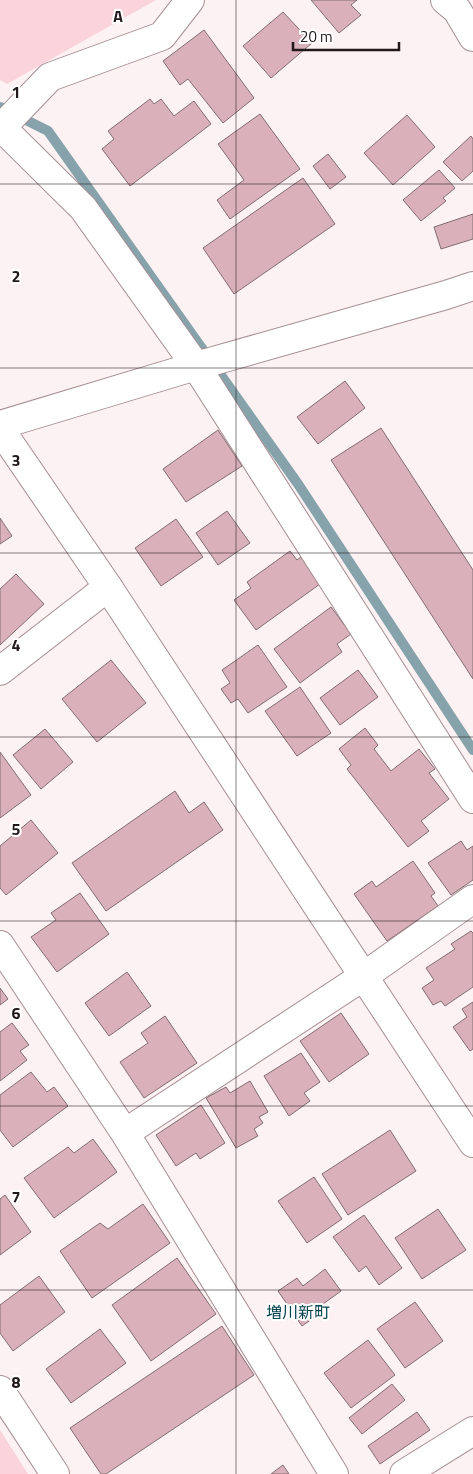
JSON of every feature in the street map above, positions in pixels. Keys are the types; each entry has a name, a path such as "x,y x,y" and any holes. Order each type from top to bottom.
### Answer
{"street":[{"path":"190,0 162,36 50,77 1,127 83,208 196,366 473,799"},
{"path":"445,0 457,10 473,37"},
{"path":"473,286 196,366 0,427 108,587 473,1143"},
{"path":"0,671 108,587"},
{"path":"126,1133 364,976 473,899"},
{"path":"0,946 126,1133 334,1474"},
{"path":"0,1390 54,1474"},
{"path":"404,1474 473,1431"}],"shaded area":[{"path":"0,0 156,0 7,84 0,80"},
{"path":"0,1430 28,1474 0,1474"}],"building":[{"path":"311,0 357,0 351,5 361,15 339,33"},
{"path":"283,12 312,43 271,78 243,46"},
{"path":"204,30 254,98 223,123 188,79 180,85 163,61"},
{"path":"150,99 154,104 161,99 174,116 194,101 211,124 130,186 102,149 114,139 108,131"},
{"path":"260,114 300,169 230,219 217,200 244,180 218,144"},
{"path":"407,115 435,147 393,185 364,153"},
{"path":"471,136 473,139 473,171 462,181 443,162"},
{"path":"328,154 346,177 330,189 313,166"},
{"path":"439,170 455,188 443,198 446,201 421,221 403,200"},
{"path":"303,178 335,224 234,294 203,248"},
{"path":"473,214 473,239 441,249 434,227"},
{"path":"345,381 365,408 318,444 297,417"},
{"path":"381,428 473,570 473,679 331,460"},
{"path":"218,430 242,466 186,502 163,469"},
{"path":"227,511 250,543 218,565 196,533"},
{"path":"0,518 12,536 0,544"},
{"path":"176,519 203,557 161,586 135,548"},
{"path":"290,551 297,560 301,557 320,584 256,630 234,600 251,588 247,582"},
{"path":"16,574 44,604 0,645 0,589"},
{"path":"331,607 351,634 337,644 342,652 300,683 274,649"},
{"path":"258,645 287,687 248,713 238,699 231,703 221,689 230,683 222,670"},
{"path":"111,660 146,703 97,742 62,699"},
{"path":"358,670 378,697 340,725 320,698"},
{"path":"300,687 331,733 297,756 265,711"},
{"path":"365,728 378,745 374,749 391,771 419,749 435,769 429,773 449,799 421,821 429,831 408,847 347,769 351,765 339,749"},
{"path":"45,729 73,762 41,789 13,755"},
{"path":"0,752 31,795 0,818"},
{"path":"175,791 189,813 204,802 223,830 106,911 72,863"},
{"path":"31,820 58,853 6,895 0,888 0,846"},
{"path":"461,841 467,850 473,846 473,880 451,895 428,863"},
{"path":"413,861 435,893 431,896 438,906 387,941 354,894 372,881 376,887"},
{"path":"80,893 109,934 57,972 31,937 56,920 51,913"},
{"path":"471,931 473,933 473,987 445,1006 441,1001 433,1005 422,988 434,980 426,968 455,949 451,944"},
{"path":"127,972 151,1006 109,1036 85,1003"},
{"path":"0,988 8,999 0,1005"},
{"path":"473,1002 473,1049 470,1051 453,1027 467,1017 462,1009"},
{"path":"341,1013 369,1054 329,1082 300,1041"},
{"path":"165,1016 197,1063 144,1098 120,1062 148,1043 141,1033"},
{"path":"12,1023 29,1045 20,1051 27,1060 0,1081 0,1032"},
{"path":"301,1053 320,1082 304,1093 310,1101 289,1116 264,1076"},
{"path":"31,1072 47,1092 54,1087 68,1106 13,1147 0,1130 0,1095"},
{"path":"250,1081 268,1112 259,1117 263,1123 254,1129 258,1136 236,1148 206,1098 226,1087 230,1093"},
{"path":"201,1105 225,1143 200,1159 196,1153 176,1166 156,1135"},
{"path":"390,1130 416,1171 348,1215 322,1174"},
{"path":"93,1139 117,1172 54,1218 24,1178 68,1147 74,1153"},
{"path":"314,1177 342,1219 307,1243 278,1201"},
{"path":"5,1195 31,1232 0,1255 0,1199"},
{"path":"143,1204 170,1243 92,1298 60,1251 100,1223 108,1229"},
{"path":"438,1209 466,1250 422,1279 395,1238"},
{"path":"364,1215 402,1268 379,1285 366,1266 359,1272 333,1237"},
{"path":"177,1258 216,1314 151,1361 112,1305"},
{"path":"325,1269 341,1291 323,1304 326,1309 302,1326 278,1291 297,1278 303,1286"},
{"path":"39,1276 65,1312 13,1351 0,1333 0,1305"},
{"path":"415,1302 443,1341 405,1368 377,1329"},
{"path":"222,1326 254,1375 106,1474 101,1474 70,1428"},
{"path":"100,1329 126,1363 71,1403 46,1369"},
{"path":"368,1340 395,1375 351,1408 324,1373"},
{"path":"392,1384 405,1400 362,1434 349,1418"},
{"path":"417,1412 430,1430 380,1464 368,1446"},
{"path":"283,1465 289,1474 271,1474"}],"waterway":[{"path":"0,107 48,131 298,484 473,750"}],"district":[{"name":"増川新町","path":"298,1312"}]}
